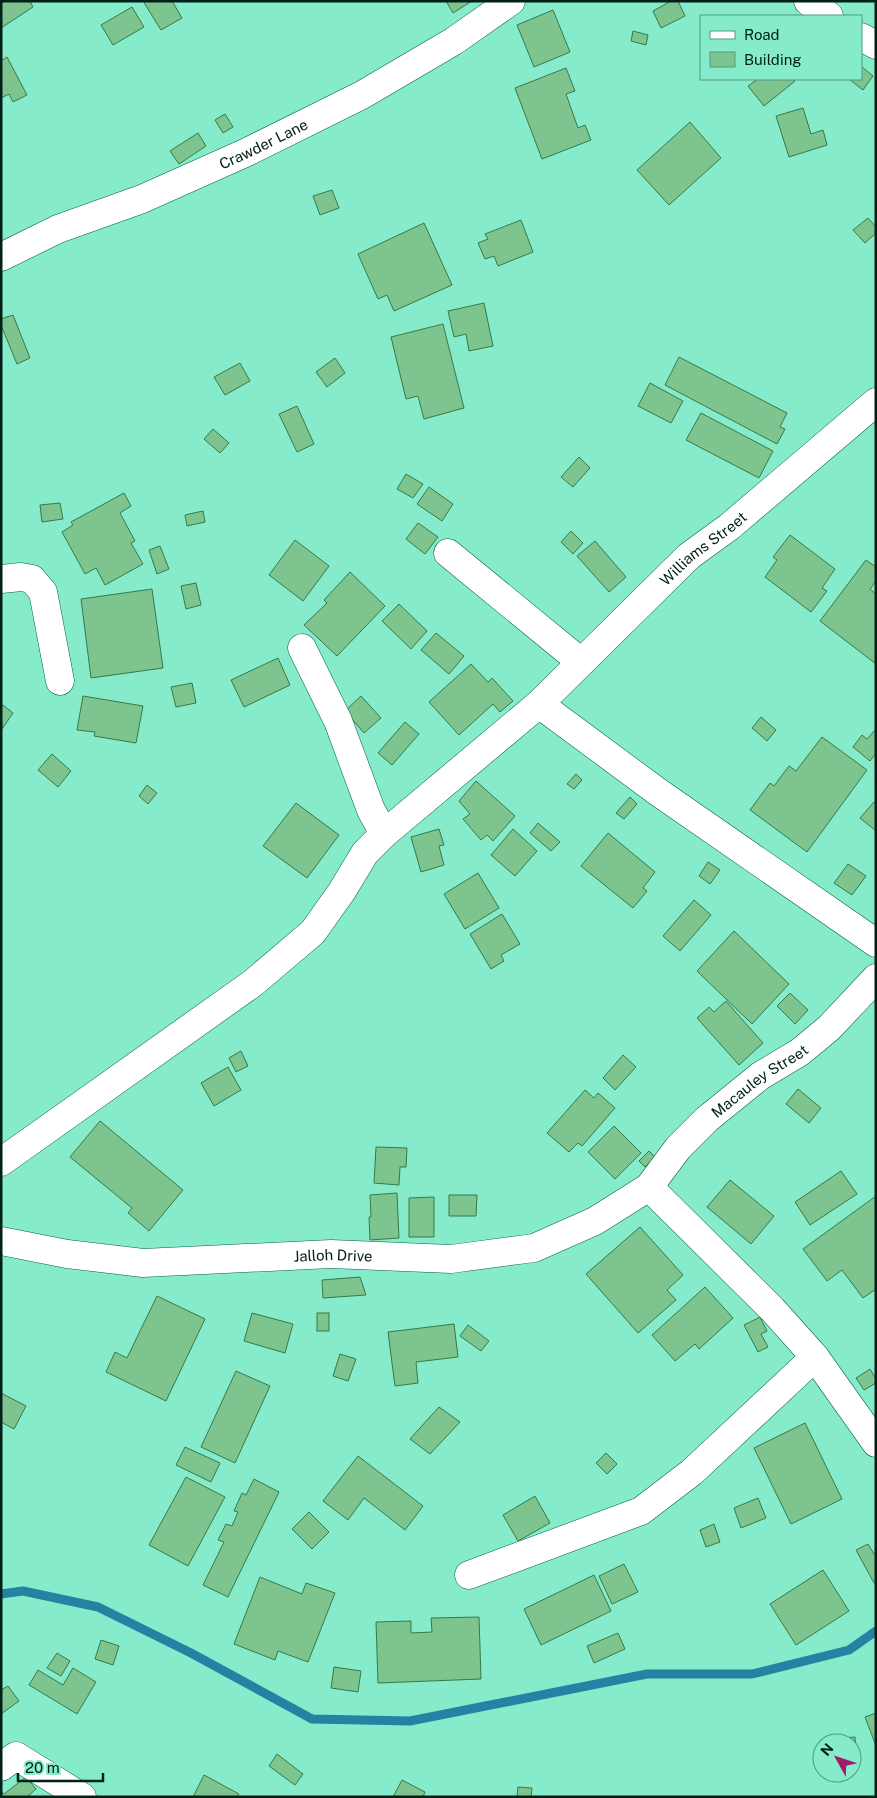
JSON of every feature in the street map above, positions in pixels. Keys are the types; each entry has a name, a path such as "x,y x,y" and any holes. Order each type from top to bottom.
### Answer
{"street":[{"name":"Crawder Lane","path":"1,256 58,229 142,199 245,154 362,95 454,42 511,1"},
{"path":"808,1 828,15"},
{"path":"862,38 876,45"},
{"name":"Williams Street","path":"1,1162 253,983 313,932 342,892 365,853 384,834 539,704 689,556 729,526 876,402"},
{"path":"448,553 581,662"},
{"path":"1,579 21,577 32,579 43,592 60,681"},
{"path":"302,648 338,721 371,810 384,834"},
{"path":"539,704 658,792 876,943"},
{"name":"Macauley Street","path":"649,1187 678,1148 707,1119 760,1076 800,1052 829,1028 876,978"},
{"path":"649,1187 772,1309 815,1357 876,1443"},
{"name":"Jalloh Drive","path":"1,1241 67,1254 143,1263 331,1254 451,1259 534,1248 595,1221 649,1187"},
{"path":"468,1575 641,1511 692,1472 815,1357"},
{"path":"1,1767 16,1756 82,1797"}],"building":[{"path":"1,1 30,1 33,7 1,28"},
{"path":"143,1 172,1 182,18 161,30"},
{"path":"446,1 472,1 453,13"},
{"path":"671,1 678,1 685,16 661,28 653,11"},
{"path":"132,7 144,27 113,45 101,25"},
{"path":"553,10 570,52 534,67 517,25"},
{"path":"633,31 648,35 646,45 631,41"},
{"path":"7,57 27,95 13,102 9,94 1,98 1,61"},
{"path":"862,67 873,76 863,90 850,80 862,80"},
{"path":"566,68 575,91 566,94 578,128 585,125 591,140 542,159 515,88"},
{"path":"757,80 795,81 764,106 748,86"},
{"path":"803,108 811,134 823,130 827,145 789,157 776,116"},
{"path":"225,114 233,127 223,133 215,120"},
{"path":"690,122 721,158 669,205 637,170"},
{"path":"198,133 206,146 179,164 170,151"},
{"path":"332,190 339,208 320,215 313,196"},
{"path":"868,218 876,227 876,233 865,243 853,230"},
{"path":"521,220 533,252 498,266 494,256 485,259 478,243 488,239 485,234"},
{"path":"424,223 452,285 394,311 387,295 378,299 358,254"},
{"path":"484,303 493,346 469,351 466,334 454,337 448,311"},
{"path":"13,315 30,358 17,364 1,325 1,319"},
{"path":"443,324 464,408 424,419 418,396 406,399 391,337"},
{"path":"679,357 787,413 780,427 785,429 777,444 665,385"},
{"path":"335,358 345,373 327,387 316,372"},
{"path":"240,363 250,381 225,395 214,377"},
{"path":"650,383 683,401 671,423 638,406"},
{"path":"297,406 314,444 297,452 279,414"},
{"path":"701,413 773,451 759,478 686,440"},
{"path":"213,429 229,443 220,453 204,439"},
{"path":"579,457 590,468 573,487 561,477"},
{"path":"406,474 423,484 413,498 397,489"},
{"path":"429,487 453,504 442,521 417,504"},
{"path":"124,493 131,506 120,513 135,541 131,543 143,564 105,585 96,568 85,574 62,532 73,525 71,522"},
{"path":"60,503 63,519 42,522 40,505"},
{"path":"203,511 205,522 187,526 185,515"},
{"path":"418,523 438,537 425,554 406,539"},
{"path":"571,531 583,543 573,554 561,542"},
{"path":"790,535 835,569 822,588 827,591 811,612 765,577 777,560 773,557"},
{"path":"295,540 329,566 303,601 269,575"},
{"path":"595,541 626,577 609,592 577,556"},
{"path":"160,546 169,569 157,574 149,550"},
{"path":"866,560 876,567 876,581 870,589 876,594 876,664 820,621"},
{"path":"350,572 385,606 337,656 304,625 327,603 324,600"},
{"path":"196,583 201,605 186,609 181,586"},
{"path":"152,589 163,668 91,678 81,599"},
{"path":"399,604 427,631 411,649 382,621"},
{"path":"436,633 464,656 449,674 421,650"},
{"path":"278,658 290,685 244,707 231,680"},
{"path":"471,664 488,682 492,678 513,701 500,712 493,704 459,735 429,702"},
{"path":"192,683 196,703 176,707 171,687"},
{"path":"83,696 143,706 136,743 94,736 95,732 77,730"},
{"path":"361,696 381,718 364,733 345,711"},
{"path":"3,705 13,713 2,729 1,708"},
{"path":"761,717 776,730 767,741 752,728"},
{"path":"405,722 419,734 392,765 378,753"},
{"path":"876,729 876,753 870,761 853,747 862,735 867,739"},
{"path":"822,737 867,770 807,852 750,810 770,783 774,786 789,766 796,771"},
{"path":"52,754 71,771 58,787 38,770"},
{"path":"576,774 582,780 574,789 567,784"},
{"path":"476,781 515,816 493,841 487,835 481,840 463,819 470,814 459,801"},
{"path":"147,785 157,793 148,804 139,796"},
{"path":"630,797 637,804 624,819 616,813"},
{"path":"874,802 876,803 876,831 860,818"},
{"path":"296,803 339,835 307,878 263,846"},
{"path":"538,823 560,842 551,851 530,833"},
{"path":"439,829 444,845 439,846 444,865 421,872 411,837"},
{"path":"513,829 537,851 515,876 491,855"},
{"path":"608,833 655,872 643,888 647,891 633,908 581,866"},
{"path":"708,862 720,870 710,884 699,876"},
{"path":"848,864 866,876 852,895 834,883"},
{"path":"478,873 499,908 465,929 444,894"},
{"path":"694,900 711,915 680,951 663,936"},
{"path":"502,914 520,944 501,955 504,961 491,969 470,934"},
{"path":"734,931 789,984 752,1024 697,971"},
{"path":"790,993 808,1010 795,1024 777,1006"},
{"path":"726,1001 763,1043 739,1065 697,1018 709,1007 714,1012"},
{"path":"241,1051 248,1066 236,1072 229,1058"},
{"path":"623,1055 636,1067 615,1090 603,1078"},
{"path":"228,1067 241,1090 214,1106 201,1083"},
{"path":"798,1089 821,1108 809,1123 786,1104"},
{"path":"585,1090 594,1098 598,1093 615,1108 582,1146 578,1143 569,1152 547,1133"},
{"path":"100,1121 183,1190 149,1231 128,1213 132,1208 70,1157"},
{"path":"614,1126 641,1153 615,1179 588,1152"},
{"path":"376,1147 407,1148 406,1167 400,1167 399,1185 374,1183"},
{"path":"649,1151 655,1157 645,1167 639,1161"},
{"path":"841,1171 857,1194 810,1225 795,1202"},
{"path":"730,1180 774,1216 751,1244 707,1207"},
{"path":"397,1193 399,1238 370,1240 370,1195"},
{"path":"449,1195 477,1195 476,1216 449,1216"},
{"path":"876,1196 876,1289 863,1298 842,1270 827,1281 803,1249"},
{"path":"434,1197 434,1237 409,1237 409,1198"},
{"path":"640,1227 683,1275 667,1290 676,1300 638,1333 586,1274"},
{"path":"360,1277 366,1295 323,1298 322,1280"},
{"path":"705,1287 733,1318 699,1349 695,1344 675,1361 652,1335"},
{"path":"157,1296 205,1319 166,1401 106,1372 115,1352 127,1358"},
{"path":"252,1313 293,1324 285,1353 244,1341"},
{"path":"317,1313 329,1313 329,1331 317,1331"},
{"path":"760,1317 767,1331 761,1334 768,1347 758,1352 744,1325"},
{"path":"454,1324 458,1357 416,1362 418,1383 395,1386 388,1332"},
{"path":"468,1325 489,1341 481,1351 460,1336"},
{"path":"340,1354 356,1359 348,1381 333,1376"},
{"path":"870,1369 876,1379 876,1383 864,1390 856,1378"},
{"path":"236,1371 270,1386 235,1463 201,1447"},
{"path":"1,1393 26,1406 14,1429 1,1422"},
{"path":"439,1407 460,1422 430,1454 410,1439"},
{"path":"805,1423 842,1499 791,1524 754,1448"},
{"path":"185,1447 220,1463 211,1482 176,1465"},
{"path":"606,1453 617,1464 607,1474 596,1463"},
{"path":"358,1456 423,1506 405,1530 364,1498 348,1520 323,1501"},
{"path":"186,1477 225,1497 188,1566 149,1545"},
{"path":"254,1479 279,1492 228,1597 203,1585 224,1542 218,1540 226,1524 232,1526 238,1512 234,1511 242,1493 246,1495"},
{"path":"535,1496 550,1523 518,1541 503,1515"},
{"path":"758,1498 766,1518 741,1528 734,1508"},
{"path":"309,1512 329,1532 312,1549 292,1529"},
{"path":"714,1524 720,1542 706,1547 700,1530"},
{"path":"868,1544 874,1554 876,1553 876,1582 874,1583 856,1550"},
{"path":"624,1564 638,1592 612,1604 599,1576"},
{"path":"823,1570 849,1611 796,1645 770,1604"},
{"path":"594,1575 611,1611 541,1645 524,1609"},
{"path":"260,1577 302,1594 306,1583 335,1593 308,1662 278,1651 275,1660 234,1644"},
{"path":"479,1617 481,1679 378,1683 376,1622 411,1621 411,1633 432,1632 431,1618"},
{"path":"618,1633 625,1649 594,1663 587,1646"},
{"path":"101,1640 119,1646 113,1665 95,1659"},
{"path":"57,1653 70,1661 61,1676 47,1668"},
{"path":"334,1667 361,1671 358,1692 331,1688"},
{"path":"73,1668 96,1682 77,1714 29,1685 38,1670 63,1685"},
{"path":"8,1686 19,1701 1,1714 1,1690"},
{"path":"876,1713 876,1746 865,1717"},
{"path":"277,1754 303,1774 295,1785 269,1766"},
{"path":"204,1775 239,1794 237,1797 193,1797"},
{"path":"26,1777 36,1789 27,1797 1,1797 1,1791 4,1794"},
{"path":"402,1780 425,1792 423,1797 393,1797"},
{"path":"518,1787 532,1788 531,1797 517,1797"}],"waterway":[{"path":"1,1594 23,1591 98,1607 191,1653 312,1719 410,1721 647,1674 752,1674 849,1650 876,1631"}]}
